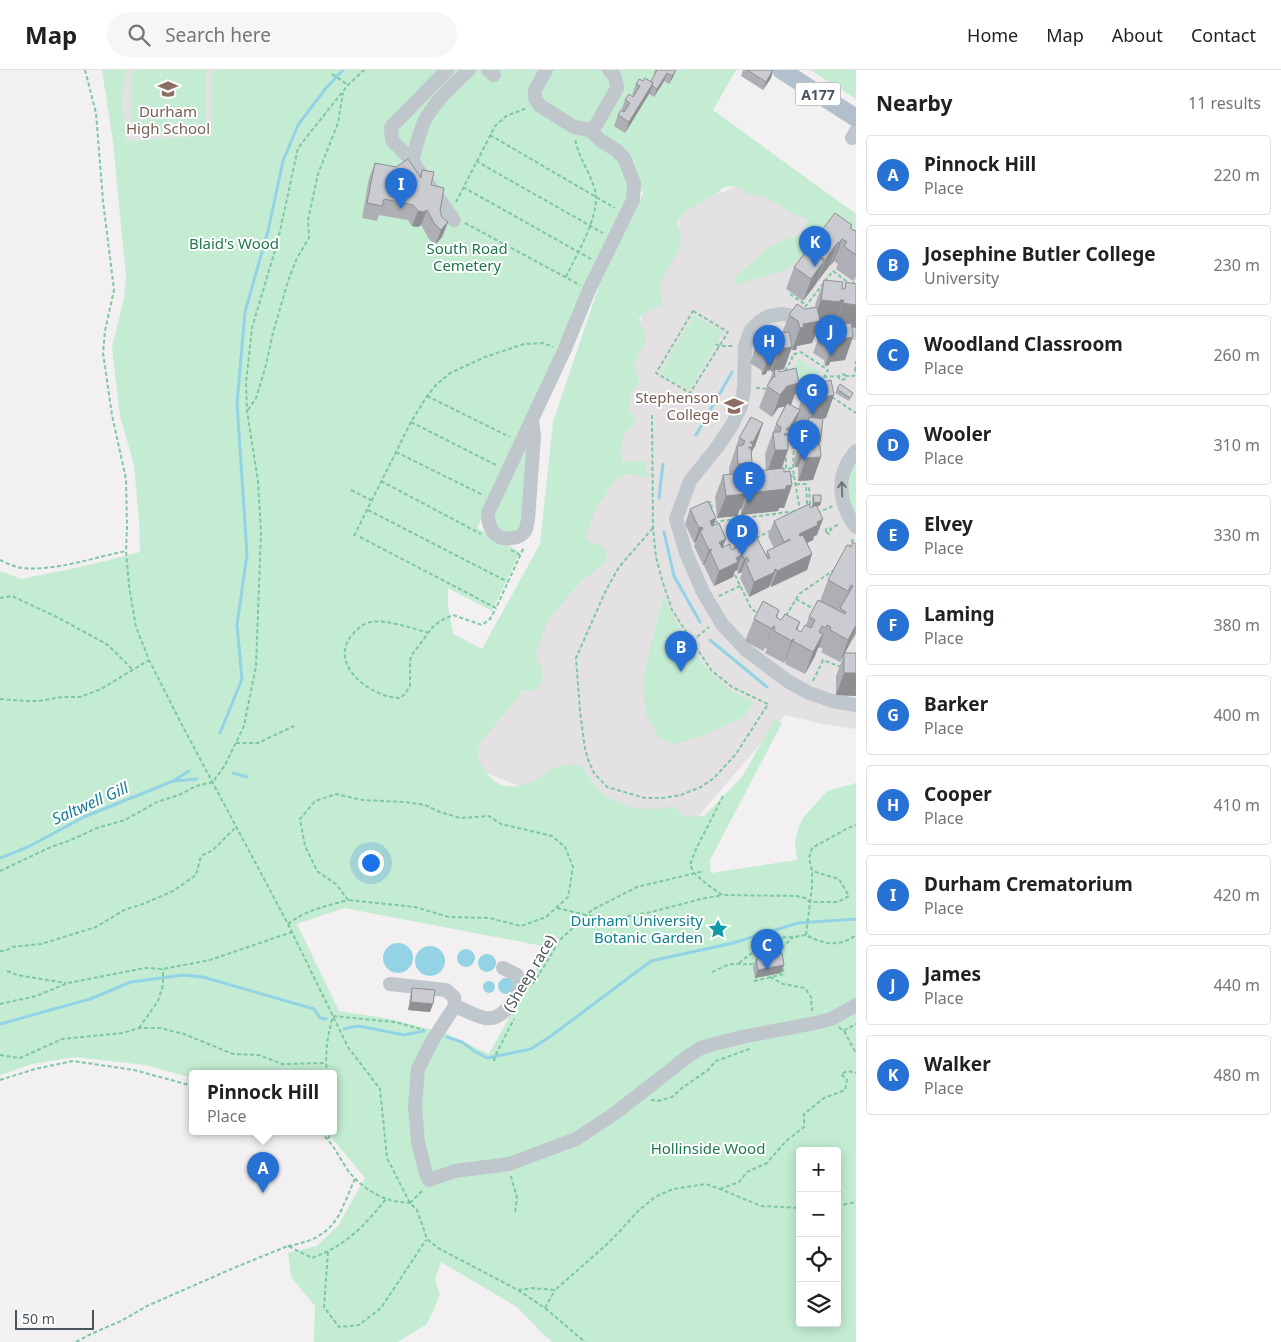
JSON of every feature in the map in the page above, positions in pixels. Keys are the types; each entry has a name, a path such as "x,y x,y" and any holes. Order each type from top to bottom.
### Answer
{"main road":[{"name":"A177","path":"781,70 856,118"}],"lane":[{"path":"447,70 391,127 392,140 412,161 451,217"},
{"path":"412,161 424,121 442,96 469,70"},
{"path":"532,420 534,436 526,530 520,536 506,539 497,536 492,531 488,523 488,513 564,351 589,290 633,200 634,183 624,158 590,130 574,127 539,105 535,98 535,90 546,70"},
{"path":"590,130 596,126 617,88 614,75 609,70"},
{"path":"856,333 817,327 798,317 782,314 764,318 751,330 745,346 744,388 741,406 718,446 690,481 676,519 686,553 703,592 719,620 746,650 788,682 809,693 832,701 856,705"},
{"path":"852,522 842,502 842,480 847,464 856,451"},
{"path":"455,1006 484,1018 500,1015 514,999 521,985 517,975 503,968"},
{"path":"390,984 446,990 454,997 455,1006 432,1041 418,1069 415,1107 418,1142 429,1180 455,1171 509,1164 576,1139 614,1114 687,1056 702,1048 742,1037 831,1019 856,1005"}],"path":[{"path":"85,70 96,113 103,201 114,290 105,331 103,353 112,415 126,479 126,551 136,627 149,660 288,924 348,1048 380,1089 387,1158 410,1203 417,1210 427,1239 438,1248 518,1290 545,1308 585,1342"},
{"path":"0,871 97,828 125,820 157,802 179,795 196,786 213,782 225,765 244,726 256,666 261,533 258,481 247,411 246,383 252,328 278,240 298,148 348,84 364,70"},
{"path":"332,74 348,84"},
{"path":"247,411 256,398 288,281 297,258 309,238 308,220 318,174 338,123 344,90"},
{"path":"539,105 522,109 506,116 495,126 463,187 451,217 589,290"},
{"path":"566,278 590,226 596,205 596,196 592,183 579,155 574,127"},
{"path":"490,134 626,215"},
{"path":"476,161 613,239"},
{"path":"463,187 601,265"},
{"path":"798,317 832,270 856,288"},
{"path":"852,285 856,279"},
{"path":"790,294 806,305"},
{"path":"812,298 820,299"},
{"path":"694,311 728,332 720,346 690,393 656,373 694,311"},
{"path":"354,536 411,422 436,385 450,373 485,357 524,344 543,343 564,351"},
{"path":"716,344 720,346 745,346"},
{"path":"784,374 792,359 792,355 801,352 828,370 818,387"},
{"path":"824,377 843,374 845,376 854,376 856,361"},
{"path":"839,376 842,380 845,379 845,376"},
{"path":"744,388 774,389"},
{"path":"792,392 805,400 810,399"},
{"path":"825,392 856,412"},
{"path":"427,396 521,442"},
{"path":"652,415 653,528 656,557 672,610 711,670 732,687 768,704 736,754 714,778 701,787 681,795 662,798 645,798 607,787 594,773 587,755 580,711 576,658 606,590 619,568 653,528"},
{"path":"714,522 801,511 793,468 795,434 792,421"},
{"path":"411,422 508,471"},
{"path":"396,452 494,501"},
{"path":"786,458 786,469 793,468"},
{"path":"785,476 794,476"},
{"path":"381,482 486,536"},
{"path":"795,484 806,484 807,504 810,504 809,487"},
{"path":"352,490 371,500"},
{"path":"703,503 711,502 712,512"},
{"path":"816,514 842,502"},
{"path":"367,510 508,582"},
{"path":"831,529 852,522"},
{"path":"429,633 372,622 356,630 350,638 345,657 348,668 355,677 375,691 392,698 400,698 406,694 410,686 410,662 412,656 440,621 453,615 482,625 490,619 521,555 528,537 526,530"},
{"path":"750,541 773,530"},
{"path":"847,550 856,532"},
{"path":"360,537 496,608"},
{"path":"512,550 521,555"},
{"path":"0,560 20,568 39,568 126,551"},
{"path":"783,621 799,594 838,567"},
{"path":"735,575 751,608 764,618"},
{"path":"708,601 740,586"},
{"path":"0,598 12,596 86,632 108,646 132,670"},
{"path":"796,599 820,612"},
{"path":"692,641 719,620"},
{"path":"0,699 39,701 62,697 80,697 101,689 149,660"},
{"path":"809,693 823,660 843,667"},
{"path":"236,743 258,743 294,726"},
{"path":"288,924 298,916 348,900 416,907 450,916 489,918 521,926 546,917 568,897 572,867 565,847 552,836 501,824 489,816 460,818 425,805 362,800 336,794 315,801 300,819 305,846 318,871 336,884 348,900"},
{"path":"722,895 694,872 690,865 723,796"},
{"path":"806,935 812,887 812,871 809,858 812,848 856,825"},
{"path":"0,951 5,951 12,947 41,944 57,938 71,936 96,927 124,910 173,891 196,875 201,856 213,850 236,827"},
{"name":"(Sheep race)","path":"532,986 560,940 592,910 637,887 704,870"},
{"path":"557,908 599,918 623,917 651,912 722,895 798,896 810,902 838,902 849,896 839,879 812,871"},
{"path":"0,1004 36,996 68,983 145,968 163,969 210,960 292,932"},
{"path":"739,963 763,942 774,938 806,935 819,942 837,943 856,936"},
{"path":"780,959 780,950 793,937"},
{"path":"712,972 730,964 750,965 757,963"},
{"path":"754,981 784,974 782,966"},
{"path":"139,1028 158,1001 163,985 163,969"},
{"path":"7,972 68,983"},
{"path":"770,977 783,984 805,988 811,997 812,1009"},
{"path":"333,1016 395,1022 424,1030 430,1035 432,1041"},
{"path":"327,1070 327,1038 333,1016"},
{"name":"(Sheep race)","path":"494,1061 515,1018"},
{"path":"0,1056 20,1058 62,1039 123,1033 139,1028 160,1028 184,1034 233,1054 259,1055 282,1064 326,1063"},
{"path":"843,1031 856,1053"},
{"path":"638,1096 658,1101 672,1098 682,1088 708,1070 716,1060 755,1047"},
{"path":"0,1080 35,1069 73,1061 134,1070 189,1085"},
{"path":"720,1189 739,1182 748,1172 767,1164 786,1141 804,1127 804,1114 824,1098 845,1090 847,1080 841,1074 848,1071 856,1073"},
{"path":"323,1135 355,1179 386,1199 410,1203"},
{"path":"328,1139 330,1135"},
{"path":"509,1164 517,1198 516,1212"},
{"path":"76,1342 123,1320 147,1306 236,1267 288,1246 304,1243 321,1236 333,1224 344,1206 355,1179"},
{"path":"545,1308 555,1290 605,1246 637,1212 655,1197 672,1189 706,1184 761,1206 796,1208"},
{"path":"410,1203 428,1185"},
{"path":"288,1246 312,1258 328,1252 365,1224 386,1199"},
{"path":"841,1205 856,1202"},
{"path":"328,1252 324,1307 339,1326 359,1325 382,1308 427,1239"},
{"path":"518,1290 533,1288 555,1290"}],"shaded area":[{"name":"Durham High School","path":"125,70 211,70 211,135 127,141 123,107"},
{"path":"741,185 856,218 856,729 822,724 785,715 673,846 465,765 686,206"}],"green space":[{"path":"102,70 125,70 123,107 127,141 211,135 211,70 736,70 713,110 856,214 855,232 810,250 787,269 736,285 734,278 772,245 804,233 808,219 793,214 764,196 749,195 734,186 724,187 716,194 686,211 679,220 677,224 681,238 679,249 661,281 659,289 662,304 660,307 651,308 639,318 645,337 635,363 639,382 632,391 630,398 630,411 635,420 633,425 624,432 620,455 623,462 645,461 647,478 627,474 618,477 597,506 586,537 589,542 604,547 607,557 606,562 581,581 549,619 536,653 537,662 541,665 543,671 540,684 534,691 521,691 483,739 479,746 478,757 489,777 506,786 525,785 551,769 561,766 581,766 598,790 612,800 635,809 660,809 672,806 686,817 704,816 742,777 775,719 782,723 710,860 711,873 797,860 795,843 803,818 827,791 856,783 856,1342 552,1342 517,1307 441,1262 435,1279 440,1295 427,1324 398,1342 314,1342 315,1306 291,1277 288,1253 317,1246 338,1226 365,1178 329,1135 337,1135 337,1070 189,1070 189,1077 145,1065 75,1057 32,1064 0,1075 0,571 21,579 140,552 134,465 120,416 112,347 124,299 126,277 113,142","holes":["643,190 643,194 599,286 553,422 540,544 482,649 453,634 448,605 448,588 492,611 520,552 477,528 624,207","344,908 548,947 489,1054 445,1033 390,1019 339,1011 297,924"]},
{"name":"Durham High School","path":"132,70 206,70 206,132 132,132"},
{"path":"810,70 856,70 856,99"},
{"path":"694,315 723,332 689,390 660,373"},
{"path":"799,359 820,373 806,394 785,380"},
{"path":"528,441 524,524 516,533 500,533 492,513"},
{"path":"856,456 856,522 845,500 853,460"},
{"path":"664,596 682,633 708,670 730,689 754,702 745,716 712,732 671,744 658,736 645,712 644,678"}],"water":[{"path":"398,943 409,947 413,958 409,969 398,973 387,969 383,958 387,947"},
{"path":"430,946 441,950 445,961 441,972 430,976 419,972 415,961 419,950"},
{"path":"466,949 472,952 475,958 472,964 466,967 460,964 457,958 460,952"},
{"path":"487,954 493,957 496,963 493,969 487,972 481,969 478,963 481,957"},
{"path":"506,978 512,980 514,986 512,992 506,994 500,992 498,986 500,980"},
{"path":"489,981 495,987 489,993 483,987"}],"building":[{"path":"657,70 676,70 672,76 667,73 657,89 652,86 653,83 651,81"},
{"path":"747,70 773,70 766,82"},
{"path":"645,78 653,83 629,122 618,115 621,110 624,112 630,103 625,100 629,94 633,97 640,86 636,84 639,79 643,81"},
{"path":"408,159 421,178 422,170 434,172 431,185 444,188 440,211 442,217 448,222 441,230 434,223 427,210 424,212 418,211 413,205 384,199 382,206 367,203 375,163 396,167"},
{"path":"835,213 852,225 850,228 856,230 856,255 844,246 847,242 842,239 825,260 820,256 819,258 824,261 811,279 794,267 807,250 809,251 809,248 821,231 823,233 824,231 822,230"},
{"path":"824,280 843,282 842,289 845,289 846,282 856,284 856,305 843,303 844,300 840,300 840,302 821,300"},
{"path":"797,304 805,309 817,307 820,321 803,324 804,327 800,328 798,321 789,315"},
{"path":"829,319 838,325 851,323 853,337 836,340 837,343 833,344 832,338 821,331"},
{"path":"767,328 777,336 776,334 789,332 792,347 774,349 774,352 770,353 769,348 758,340"},
{"path":"796,368 799,383 787,386 780,395 767,386 775,377 774,370 778,369 779,372"},
{"path":"831,380 834,395 821,398 815,407 802,398 810,389 809,382 813,381 814,385"},
{"path":"840,384 853,393 850,398 837,389"},
{"path":"787,403 800,410 786,430 789,430 789,434 785,433 784,435 788,435 788,450 775,450 773,432 780,432 781,427 776,424"},
{"path":"751,417 763,423 753,442 751,441 750,443 753,444 752,447 748,448 751,448 752,463 738,464 737,446 743,445 745,441 739,438"},
{"path":"809,417 823,419 820,443 818,443 820,445 821,457 806,458 807,444 803,445 801,439 806,437"},
{"path":"784,468 784,472 790,471 792,485 786,486 786,489 749,493 749,487 744,487 745,494 726,496 723,475 743,473 743,476 747,475 747,472"},
{"path":"813,495 821,495 821,502 814,503"},
{"path":"708,501 716,518 710,521 712,526 719,523 726,539 719,542 722,548 729,544 732,550 739,546 736,540 754,532 768,559 770,558 767,551 790,540 784,542 774,521 809,504 811,508 816,505 823,519 817,522 818,525 799,534 800,536 803,535 812,554 777,571 776,569 774,570 775,572 754,582 746,563 749,561 747,557 744,559 742,555 736,558 738,562 719,571 710,551 712,550 709,550 700,531 703,529 702,527 699,528 690,509"},
{"path":"853,542 856,544 856,625 848,640 830,630 831,627 827,625 826,628 822,626 819,632 823,634 813,652 793,641 794,639 792,641 774,631 775,627 773,626 772,629 754,619 763,601 779,610 776,617 781,620 785,614 800,622 796,629 801,632 805,625 811,628 815,620 809,617 818,600 845,614 846,612 840,608 853,586 851,585 848,591 828,580 847,545 851,547"},
{"path":"844,653 856,653 856,673 844,673"},
{"path":"782,953 784,965 758,970 756,959"},
{"path":"412,988 435,990 433,1004 411,1002"}],"waterway":[{"path":"220,733 242,679 237,625 247,554 237,403 245,312 268,231 283,161 298,125 326,88 343,70"},
{"path":"696,435 732,372"},
{"path":"659,498 663,464"},
{"path":"664,532 674,576 700,622"},
{"path":"710,640 767,687"},
{"name":"Saltwell Gill","path":"0,858 28,847 84,817 173,781 189,771"},
{"path":"233,773 247,777"},
{"path":"174,781 197,779"},
{"path":"447,1037 462,1042 487,1058 531,1049 651,961 733,943 798,923 856,919"},
{"path":"0,1024 90,999 131,982 183,975 203,977 314,1009 320,1018 326,1019"},
{"path":"344,1029 359,1026 404,1035 424,1031"}],"place":[{"name":"Durham High School","path":"168,89"},
{"name":"Durham Crematorium","path":"401,209"},
{"name":"Walker","path":"815,267"},
{"name":"James","path":"831,356"},
{"name":"Cooper","path":"769,366"},
{"name":"Stephenson College","path":"734,406"},
{"name":"Barker","path":"812,415"},
{"name":"Laming","path":"804,461"},
{"name":"Elvey","path":"749,503"},
{"name":"Wooler","path":"742,556"},
{"name":"Josephine Butler College","path":"681,672"},
{"name":"Durham University Botanic Garden","path":"718,929"},
{"name":"Woodland Classroom","path":"767,970"},
{"name":"Pinnock Hill","path":"263,1193"}],"park label":[{"name":"Blaid's Wood","path":"234,243"},
{"name":"South Road Cemetery","path":"467,256"},
{"name":"Hollinside Wood","path":"708,1148"}]}
